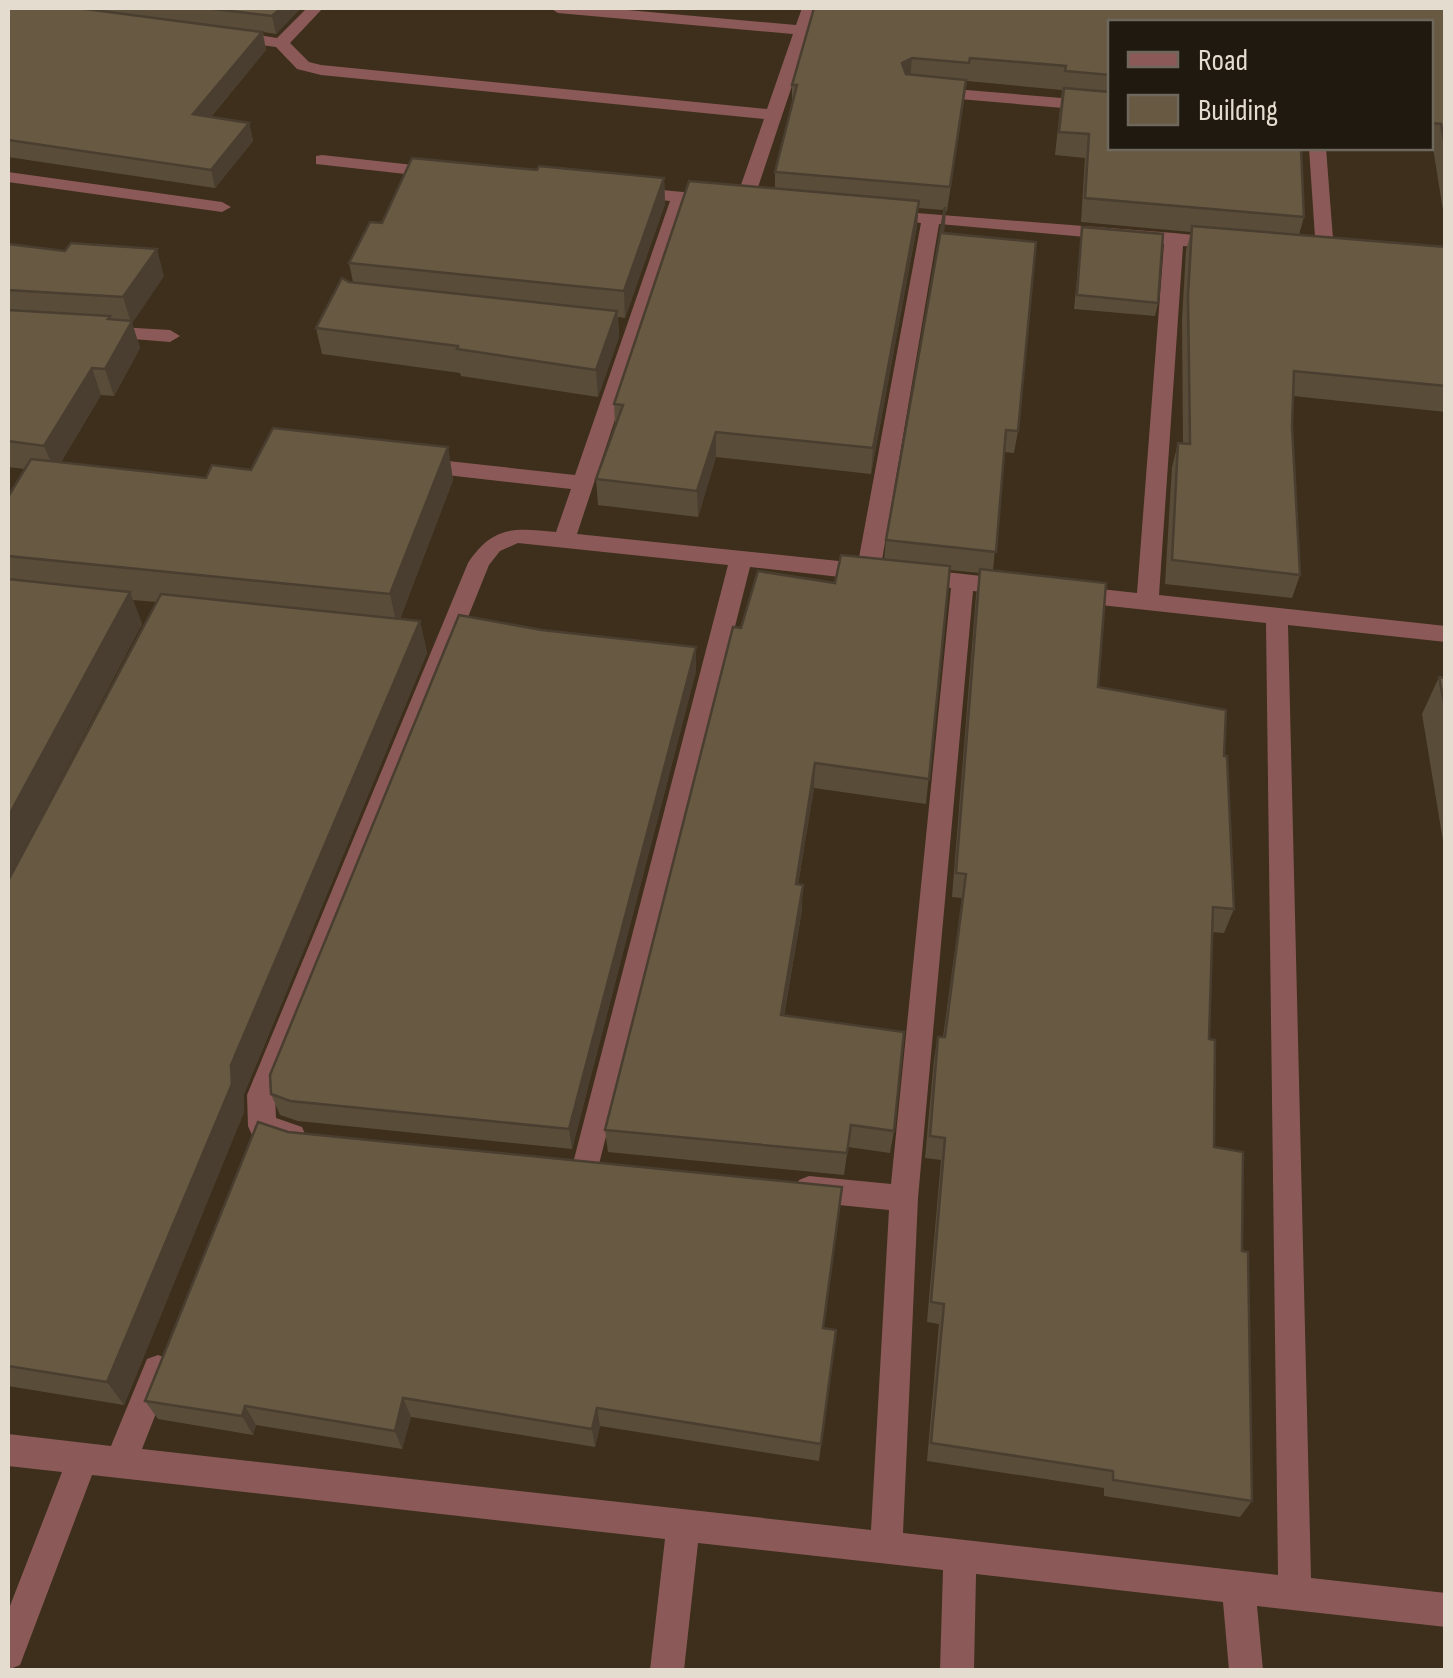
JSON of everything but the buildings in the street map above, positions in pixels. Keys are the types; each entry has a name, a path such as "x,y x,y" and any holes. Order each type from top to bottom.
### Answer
{"street":[{"path":"281,43 315,8"},
{"path":"558,8 802,30"},
{"path":"605,189 753,203 773,116 810,8"},
{"path":"216,34 281,43 303,66 320,70 773,116"},
{"path":"910,90 1108,107"},
{"path":"1317,150 1325,252"},
{"path":"322,160 454,174"},
{"path":"8,176 222,207"},
{"path":"564,540 626,328 680,197"},
{"path":"856,212 1250,246"},
{"path":"866,572 931,218"},
{"path":"1147,602 1174,240"},
{"path":"80,330 170,336"},
{"path":"394,462 583,483"},
{"path":"316,1140 262,1126 261,1094 436,642 479,563 492,546 515,535 1446,634"},
{"path":"586,1167 741,558"},
{"path":"886,1548 904,1198 963,582"},
{"path":"1277,616 1295,1594"},
{"path":"247,1149 262,1112"},
{"path":"785,1186 904,1198"},
{"path":"120,1463 173,1334"},
{"path":"8,1450 1446,1610"},
{"path":"8,1653 83,1458"},
{"path":"667,1670 683,1526"},
{"path":"957,1670 960,1556"},
{"path":"1238,1587 1246,1670"}]}
